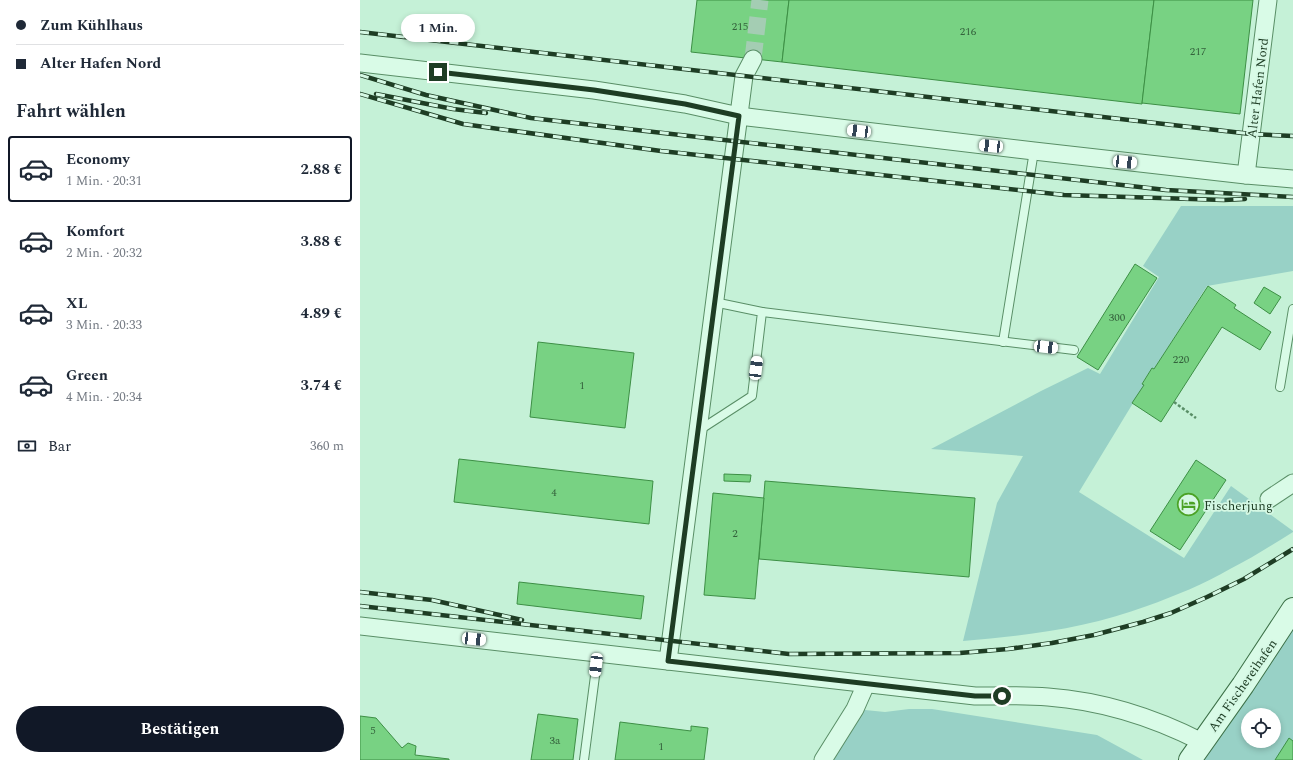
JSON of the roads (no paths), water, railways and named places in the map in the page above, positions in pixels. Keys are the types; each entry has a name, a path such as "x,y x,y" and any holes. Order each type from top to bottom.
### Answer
{"street":[{"name":"Alter Hafen Nord","path":"1246,175 1268,0"},
{"path":"668,661 744,76 753,59"},
{"path":"360,63 594,90 685,104 739,116 1034,151 1293,179"},
{"path":"1269,499 1293,483"},
{"name":"Am Fischereihafen","path":"1190,760 1243,685 1293,609"},
{"path":"360,626 975,696 1048,697 1112,706 1160,722 1202,742"},
{"path":"823,760 855,709 866,684"}],"lane":[{"path":"1004,342 1034,151"},
{"path":"714,302 762,312 1074,350"},
{"path":"1280,387 1293,309"},
{"path":"698,432 752,396 762,312"},
{"path":"584,760 598,653"}],"tunnel":[{"path":"753,59 760,0"}],"railway":[{"path":"360,32 1251,134 1293,136"},
{"path":"360,75 426,95 531,118 1166,190 1293,197"},
{"path":"360,94 463,124 661,151 1064,195 1224,200 1245,199"},
{"path":"376,94 453,109 486,113"},
{"path":"360,606 789,654 960,653 1008,649 1052,643 1094,635 1143,622 1171,613 1244,579 1293,549"},
{"path":"360,592 432,600 522,620"}],"place":[{"name":"Fischerjung","path":"1188,505"}]}
